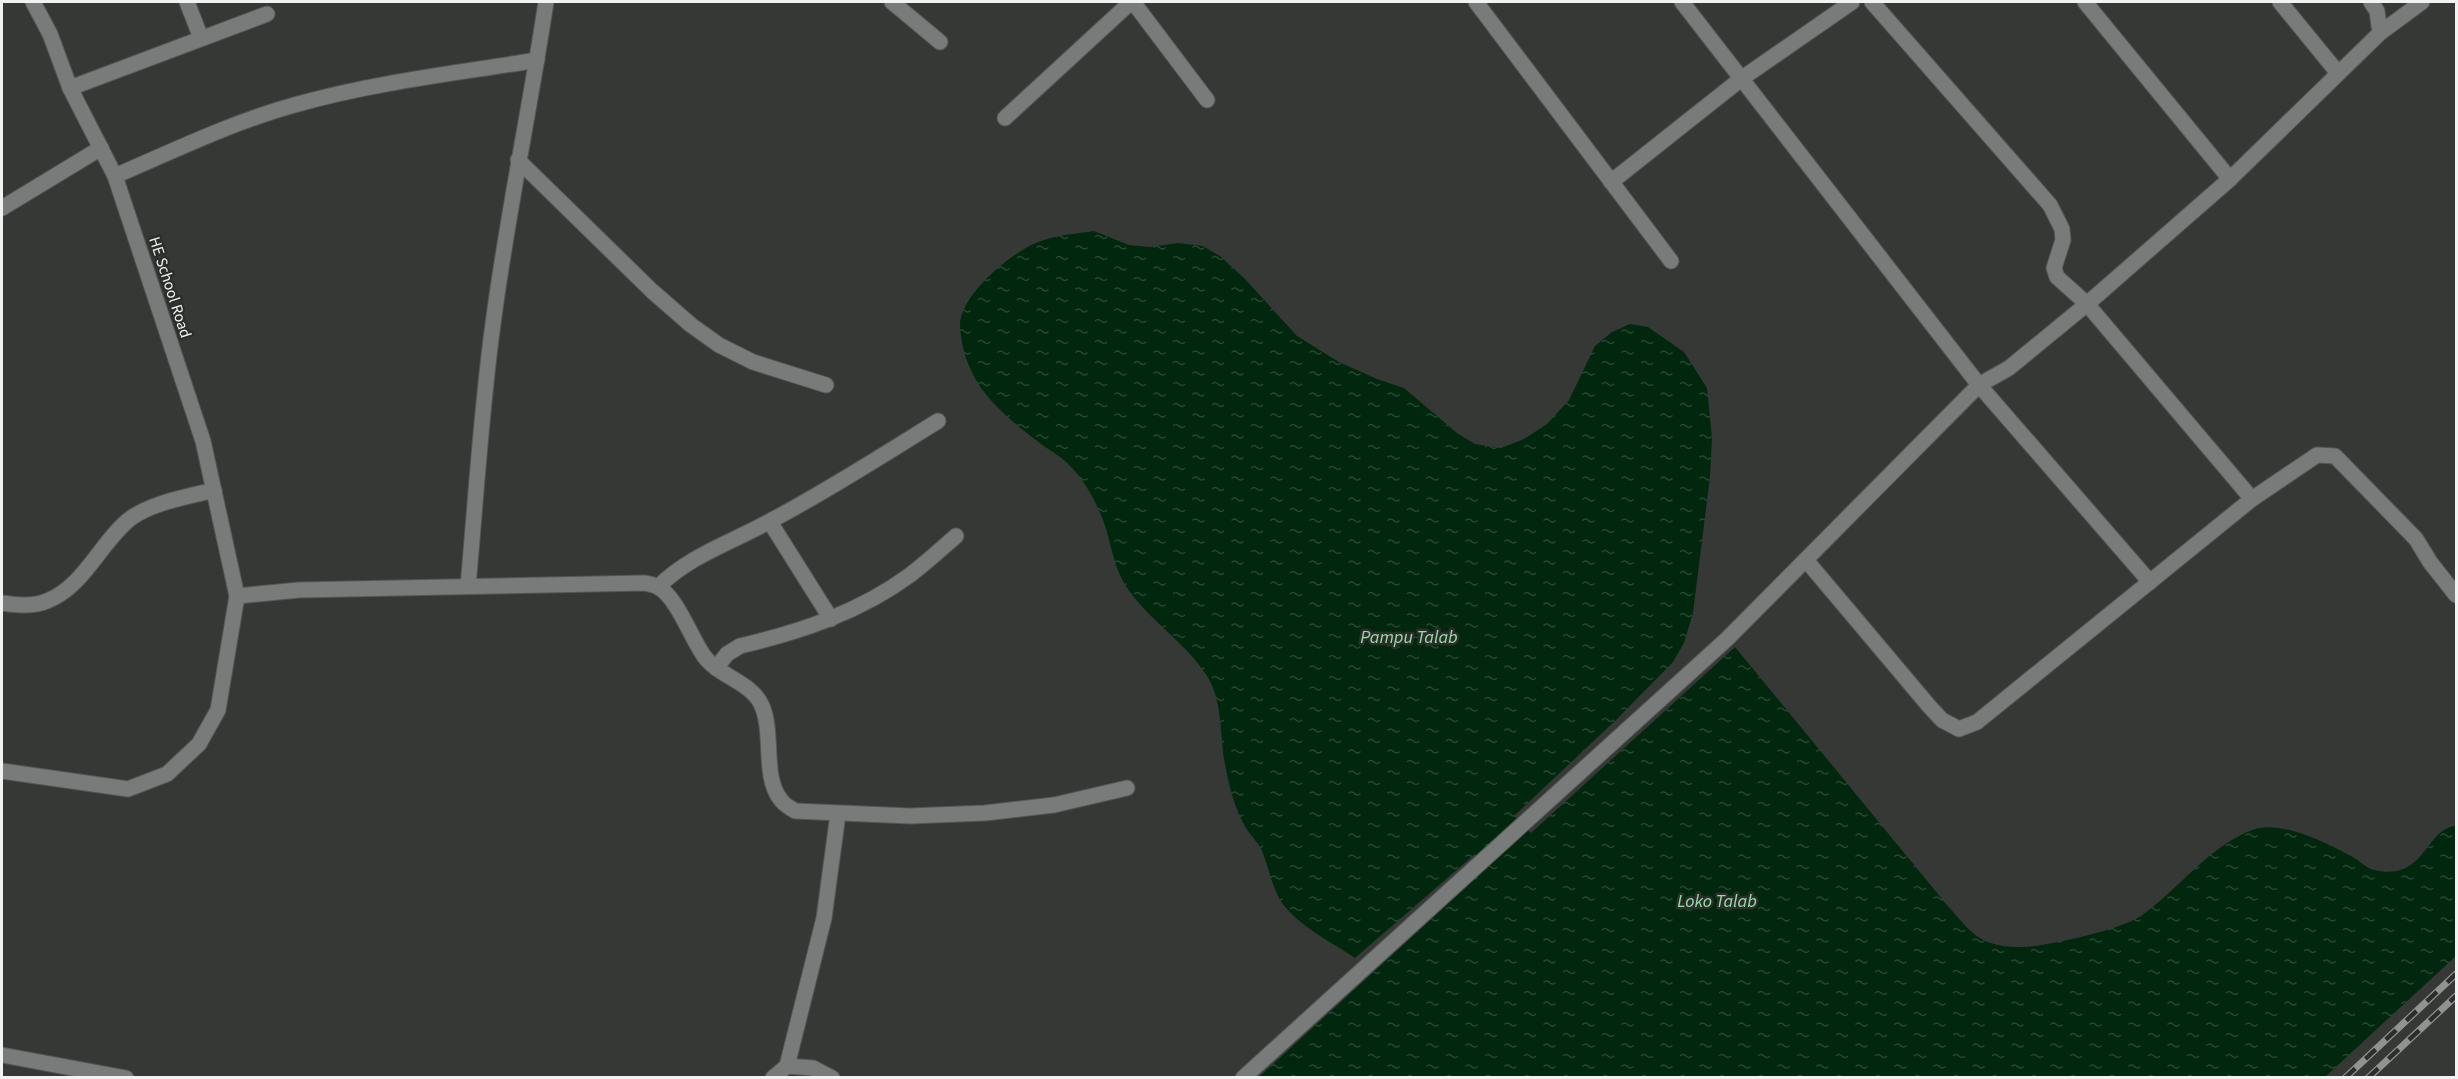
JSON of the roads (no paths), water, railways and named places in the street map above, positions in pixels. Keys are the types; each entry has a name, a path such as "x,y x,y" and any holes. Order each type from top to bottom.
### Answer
{"street":[{"name":"HE School Road","path":"33,2 50,34 70,88 115,176 203,441 237,596"},
{"path":"187,2 201,38"},
{"path":"468,586 492,326 546,2"},
{"path":"892,2 940,42"},
{"path":"1005,118 1132,2 1207,100"},
{"path":"1476,2 1671,261"},
{"path":"1682,2 1979,385 2150,582"},
{"path":"1611,182 1741,79 1852,2"},
{"path":"1872,2 2050,205 2062,229 2063,240 2054,268 2057,278 2087,304 2252,499"},
{"path":"2085,2 2230,179"},
{"path":"2280,2 2338,73"},
{"path":"2371,2 2377,11 2380,33"},
{"path":"1242,1077 1727,639 1979,385 2009,368 2087,304 2230,179 2380,33 2422,2"},
{"path":"70,88 267,14"},
{"path":"115,176 217,132 297,104 367,88 537,60"},
{"path":"2,208 101,148"},
{"path":"518,160 691,326 719,345 753,362 826,386"},
{"path":"658,587 675,570 696,557 732,542 827,491 938,421"},
{"path":"1806,560 1929,706 1942,720 1959,729 1977,722 2252,499 2317,456 2336,456 2416,539 2430,562 2457,595"},
{"path":"2,603 20,605 47,602 70,586 116,531 133,517 153,507 214,490"},
{"path":"770,522 831,619"},
{"path":"716,668 727,654 740,646 831,619 870,600 909,575 956,536"},
{"path":"2,771 128,789 167,774 200,744 219,710 237,596 299,591 645,583 658,587 668,595 704,657 749,690 761,704 767,720 772,786 781,801 795,811 910,816 986,813 1054,805 1127,788"},
{"path":"773,1077 787,1066 808,989 824,918 838,814"},
{"path":"2,1055 126,1077"},
{"path":"787,1066 813,1068 831,1077"}],"water":[{"path":"1094,231 1129,245 1150,247 1178,243 1203,246 1220,256 1245,279 1297,336 1339,362 1404,388 1457,433 1475,444 1501,448 1524,439 1547,424 1569,400 1595,346 1612,332 1630,324 1648,327 1684,352 1707,388 1712,438 1710,477 1693,613 1684,643 1673,662 1616,720 1514,816 1531,833 1735,647 1947,905 1967,927 1984,941 2018,947 2045,944 2082,937 2132,921 2155,905 2221,847 2236,837 2263,827 2303,834 2341,851 2371,869 2391,872 2415,862 2437,835 2456,826 2456,956 2325,1077 1259,1077 1488,867 1475,854 1355,958 1301,923 1281,902 1262,851 1246,828 1235,803 1224,759 1218,706 1207,676 1188,652 1143,608 1124,583 1100,513 1081,479 1064,461 1011,420 986,394 968,364 963,347 960,327 968,302 977,289 1001,265 1038,242 1058,236"}],"railway":[{"path":"2345,1078 2456,974"},
{"path":"2368,1078 2456,996"}],"water label":[{"name":"Pampu Talab","path":"1409,637"},
{"name":"Loko Talab","path":"1717,901"}]}
